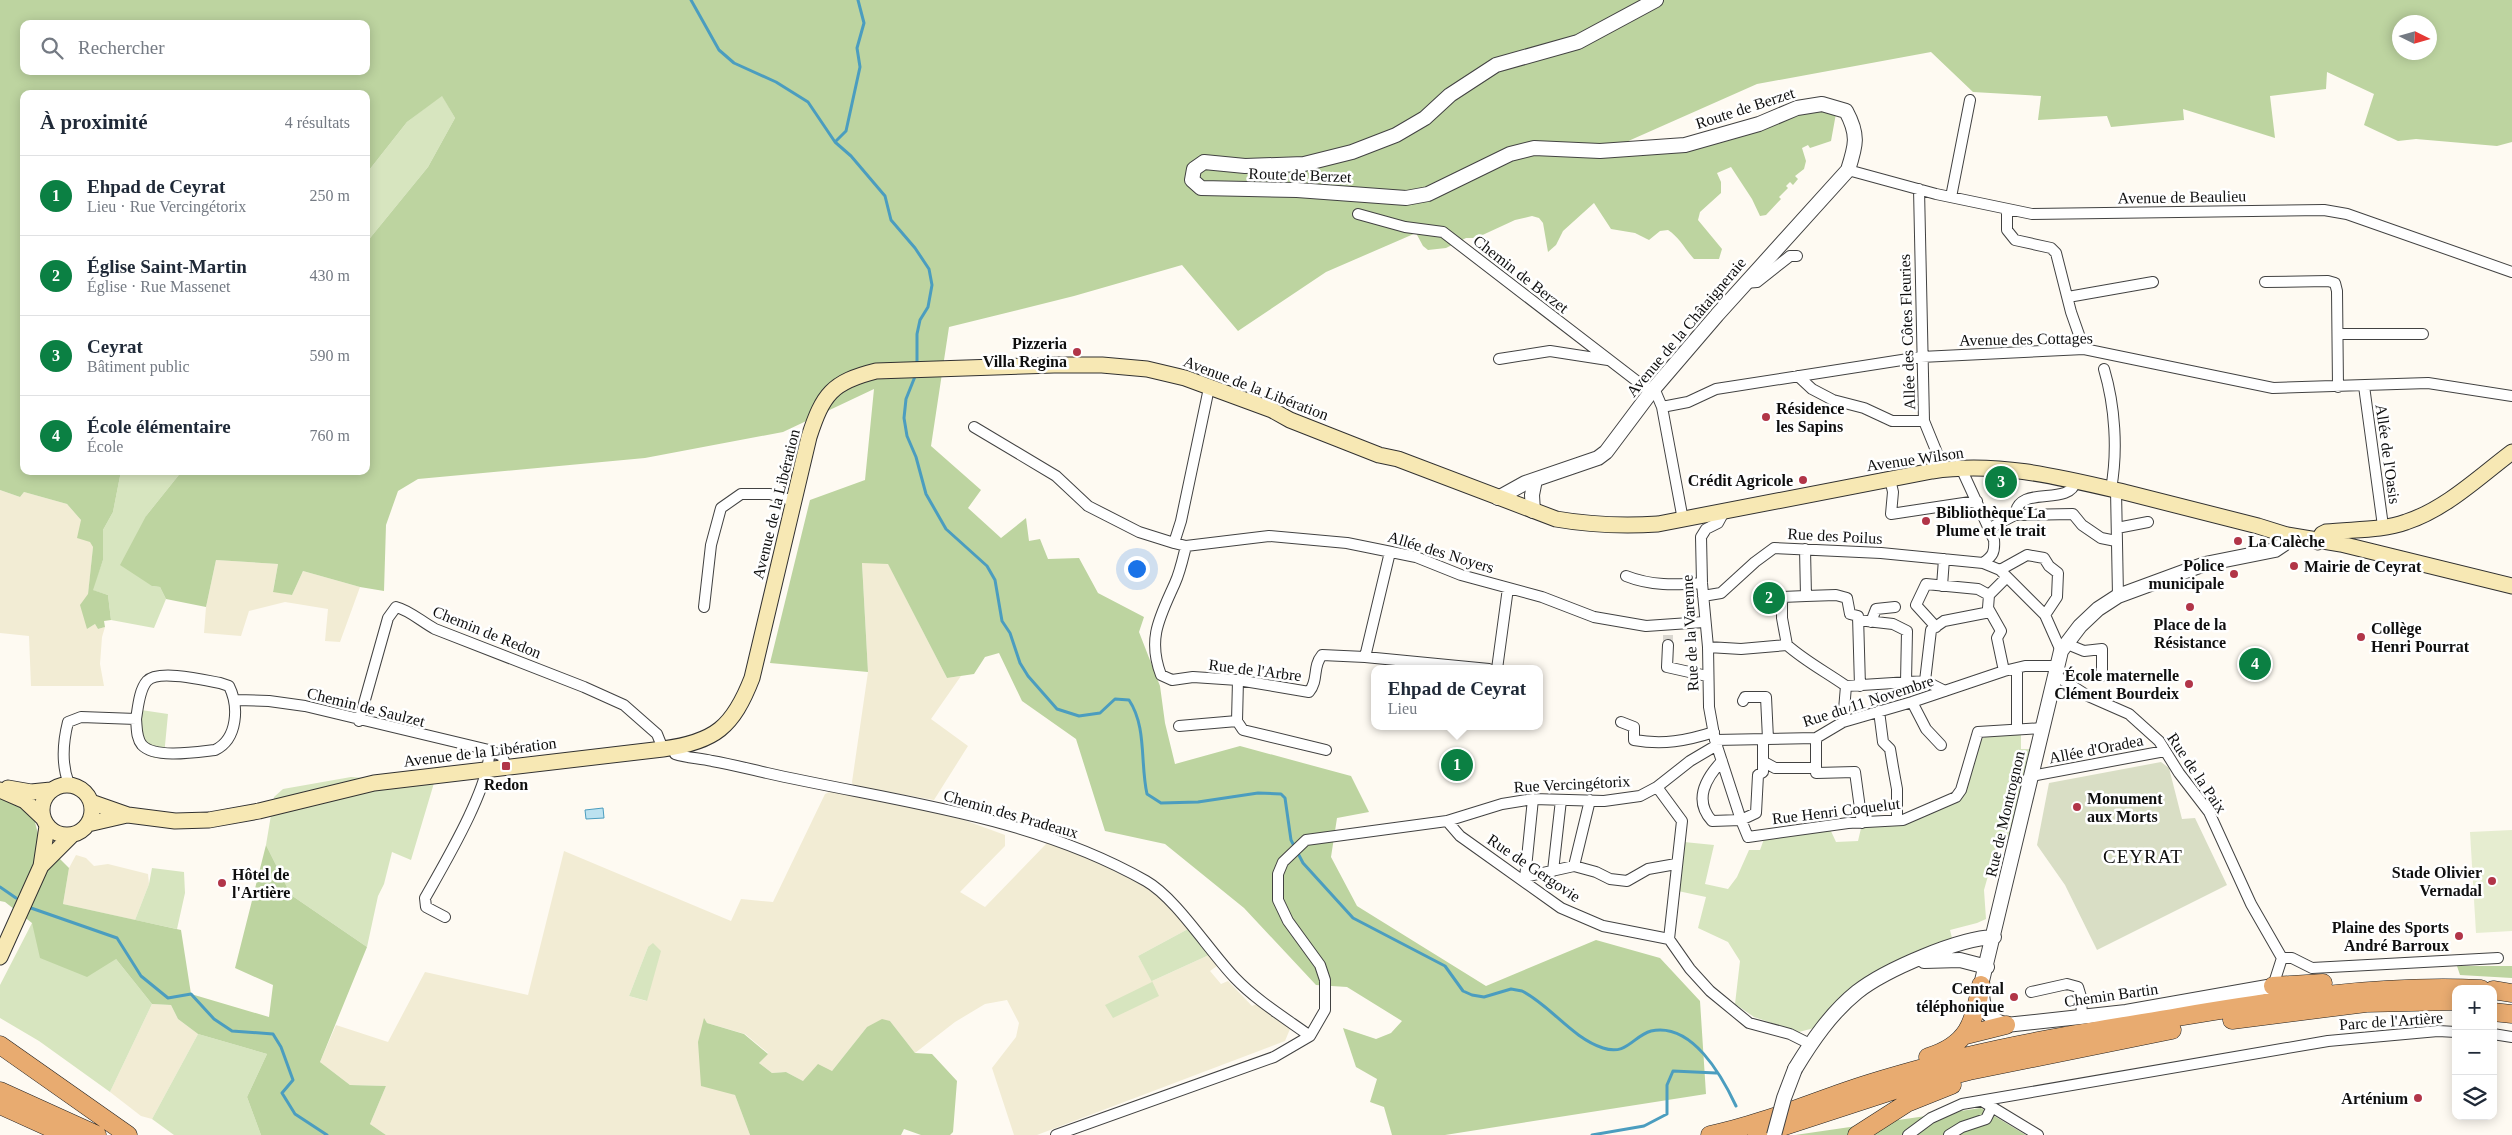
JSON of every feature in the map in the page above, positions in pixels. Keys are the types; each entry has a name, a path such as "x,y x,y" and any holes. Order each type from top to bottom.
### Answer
{"highway":[{"path":"2273,986 2429,979 2438,987"},
{"path":"1839,1093 1868,1076 1941,1054 1954,1046 1966,1035 1976,1012 1981,985"},
{"path":"1710,1135 1729,1131 1839,1093 1964,1057 2111,1028 2293,998 2380,989 2452,988"},
{"path":"2497,991 2512,993"},
{"path":"1757,1135 1898,1089 2007,1062 2200,1024 2296,1010 2366,1003 2452,1001"},
{"path":"2497,1003 2512,1005"},
{"path":"2497,1012 2512,1014"},
{"path":"1966,1035 2006,1025"},
{"path":"0,1045 128,1135"},
{"path":"1858,1135 1907,1103 1976,1077 2007,1062"},
{"path":"0,1091 97,1135"},
{"path":"0,1105 66,1135"}],"main road":[{"name":"Avenue de la Libération","path":"91,802 128,815 175,821 209,820 259,811 374,783 486,768 668,749 690,745 711,736 728,722 742,704 752,678 818,409 828,395 840,384 856,376 876,371 1126,366 1166,373 1272,410 1290,420 1371,452 1398,459 1515,505"},
{"path":"2318,542 2322,534 2326,532 2405,523 2421,516 2443,504 2510,455"},
{"name":"Avenue Wilson","path":"1515,505 1556,519 1614,526 1658,524 1944,470 1961,468 2018,471 2076,481 2258,526 2287,535 2382,553 2512,586"},
{"path":"0,788 31,792 51,790 59,785 69,784 79,787 91,802 92,813 88,824 81,831 72,835 41,866"},
{"path":"0,788 25,802 45,822 63,835 72,835"},
{"path":"0,957 41,866 45,822 42,806 51,790"},
{"name":"Avenue de la Libération","path":"88,824 128,815"}],"street":[{"name":"Route de Berzet","path":"1656,0 1578,42 1496,65 1450,95 1425,118 1396,135 1352,152 1304,164 1245,166 1204,162 1194,169 1192,180 1200,188 1216,190 1298,190 1406,198 1428,194 1510,154 1534,148 1600,151 1685,145 1759,124 1797,108 1822,104 1846,111 1852,122 1857,143 1848,170"},
{"path":"1951,197 1970,100"},
{"name":"Avenue de Beaulieu","path":"1848,170 1951,197 2032,214 2324,210 2347,214 2512,272"},
{"name":"Avenue de la Châtaigneraie","path":"1498,498 1535,480 1598,458 1614,444 1652,390 1745,283 1848,170"},
{"name":"Allée des Côtes Fleuries","path":"1919,189 1924,421 1944,470"},
{"path":"2007,210 2007,230 2015,240 2050,248 2056,253 2084,349"},
{"name":"Chemin de Berzet","path":"1358,214 1405,227 1443,232 1609,360 1652,390 1662,407 1683,520"},
{"path":"1745,283 1757,282 1790,256 1798,256"},
{"path":"2068,297 2153,282"},
{"path":"2265,282 2333,282 2337,291 2338,387"},
{"path":"2338,334 2422,334"},
{"name":"Avenue des Cottages","path":"1662,407 1688,402 1716,388 1922,357 2084,349 2272,388 2428,383 2512,396"},
{"path":"1499,359 1550,351 1609,360"},
{"path":"2104,368 2112,410 2118,596"},
{"path":"1798,376 1812,389 1833,400 1864,408 1892,421 1924,421"},
{"name":"Allée de l'Oasis","path":"2364,386 2383,526"},
{"path":"1174,543 1181,521 1209,388"},
{"name":"Allée des Noyers","path":"974,427 1056,476 1088,506 1139,532 1174,543 1186,546 1269,536 1347,543 1416,557 1462,575 1542,597 1594,617 1646,626 1704,622"},
{"path":"1961,468 1994,540 1995,550 1991,557 1983,563"},
{"path":"1890,479 1893,492 1891,514 1977,501"},
{"path":"1533,511 1532,495 1535,480"},
{"path":"2015,515 2016,508 2020,503 2035,497 2066,493 2073,488 2076,481"},
{"path":"704,607 711,545 721,508 741,494 770,494 794,501"},
{"name":"Rue de la Varenne","path":"1724,512 1718,523 1706,529 1701,537 1704,622 1708,647 1709,707 1715,739 1741,820"},
{"path":"1990,528 2015,515 2073,514 2082,525 2100,538 2116,541"},
{"path":"2117,528 2148,522"},
{"path":"2064,647 2080,626 2098,609 2118,596 2205,564 2275,550 2284,544 2287,535"},
{"name":"Rue de l'Arbre","path":"1186,546 1176,582 1162,608 1154,639 1155,660 1161,675 1172,680 1193,677 1238,680 1309,692 1315,685 1315,663 1322,655 1365,657"},
{"name":"Rue des Poilus","path":"1703,596 1721,593 1755,562 1774,548 1983,563 2004,574"},
{"path":"1805,549 1806,596"},
{"path":"1390,552 1365,657 1448,665"},
{"path":"2004,671 1997,638 2001,631 1988,608 1989,595 2004,574 2027,555 2044,558 2049,566 2058,573 2057,597 2045,615"},
{"path":"1942,586 1944,559"},
{"path":"2004,574 2045,615 2064,647 2084,651 2102,650 2102,676"},
{"path":"1626,576 1642,582 1672,585 1702,583"},
{"path":"1936,627 1916,605 1926,584 1978,589 1989,595"},
{"path":"1498,665 1508,588"},
{"path":"1860,686 1858,616 1850,614 1847,598 1836,595 1782,596 1782,618 1787,645 1805,660 1822,669 1846,686 1860,686 1924,681 1945,691"},
{"path":"1871,622 1876,609 1895,607"},
{"name":"Chemin de Redon","path":"359,721 388,618 396,608 405,609 414,618 435,629 584,687 624,705 657,734 668,749"},
{"path":"1924,681 1931,630 1944,622 1990,612"},
{"path":"1858,620 1893,624 1907,631 1906,682"},
{"path":"1668,644 1667,668 1708,676"},
{"path":"1708,647 1741,649 1787,645"},
{"name":"Rue de Montrognon","path":"1981,985 1987,967 2056,670 2064,647"},
{"name":"Rue du 11 Novembre","path":"1715,739 1816,738 1843,722 1912,702 2004,671 2025,666 2056,670"},
{"path":"2017,669 2018,728"},
{"name":"Rue de la Paix","path":"2056,670 2094,698 2129,714 2159,741 2209,812 2251,904 2282,958"},
{"path":"158,675 220,683 229,686 236,700 230,739 215,750 153,752 142,746 137,736 136,719 143,687 147,680 158,675"},
{"path":"1238,680 1237,721 1243,730 1326,750"},
{"path":"1843,722 1846,686"},
{"path":"1722,761 1708,775 1702,798 1704,812 1712,821 1741,820 1756,813 1758,776 1763,772 1766,739 1766,697 1745,697 1743,702"},
{"name":"Chemin de Saulzet","path":"236,700 269,701 305,706 359,721 489,750"},
{"path":"1912,702 1926,729 1941,745"},
{"path":"1878,711 1883,742 1890,749 1896,789 1897,820"},
{"path":"69,784 65,775 63,739 68,722 81,718 136,719"},
{"path":"1178,726 1237,721"},
{"path":"1621,722 1634,728 1634,740 1644,742 1682,742 1715,739"},
{"name":"Rue Henri Coquelut","path":"1741,820 1748,837 1862,822 1897,820 1956,798 1961,790 1978,732 2018,728 2043,728"},
{"path":"1816,738 1816,773 1855,772 1862,822"},
{"name":"Rue Vercingétorix","path":"1310,1036 1325,1010 1327,996 1325,980 1320,965 1288,921 1278,900 1278,874 1283,862 1292,851 1306,840 1447,821 1502,804 1533,799 1604,801 1640,796 1657,787 1715,739"},
{"name":"Chemin des Pradeaux","path":"668,749 684,757 712,761 833,788 886,796 966,814 1035,833 1094,855 1148,882 1170,901 1236,980 1310,1036"},
{"path":"489,750 502,756 506,766"},
{"path":"445,917 426,907 425,898 461,833 490,759 489,750"},
{"name":"Allée d'Oradea","path":"2031,776 2166,751"},
{"path":"1764,762 1776,768 1816,768"},
{"path":"1657,787 1682,821 1669,938 1690,970 1710,991 1749,1023 1790,1034 1810,1044"},
{"path":"1533,799 1522,878 1574,866 1596,872 1610,879 1627,881 1648,869 1676,864"},
{"path":"1553,871 1561,800"},
{"path":"1574,866 1590,800"},
{"name":"Rue de Gergovie","path":"1447,821 1460,836 1522,878 1561,908 1603,926 1669,938"},
{"path":"1774,1135 1784,1098 1795,1069 1810,1044 1858,992 1901,967 1946,947 1980,938 1994,937"},
{"path":"2273,986 2282,958 2292,958 2312,968 2333,968 2498,958"},
{"path":"1901,967 1930,960 1960,960 1987,967"},
{"path":"2031,992 2067,984 2078,987 2081,997 2082,1017"},
{"path":"1981,985 1986,1012 1993,1020 2006,1025"},
{"name":"Chemin Bartin","path":"2006,1025 2082,1017 2273,986"},
{"name":"Parc de l'Artière","path":"1908,1135 1931,1118 1962,1104 1982,1100 2328,1041 2438,1031 2452,1032"},
{"path":"2497,1035 2512,1037"},
{"path":"1056,1135 1274,1057 1310,1036"},
{"path":"1982,1100 2038,1135"},
{"path":"1949,1135 1962,1127 1986,1119 1992,1107"}],"shaded area":[{"path":"0,490 20,497 24,492 67,504 81,520 93,547 87,629 95,624 98,629 105,627 102,637 100,664 104,686 31,686 29,636 0,633"},
{"path":"216,560 278,564 273,591 292,595 303,571 360,587 340,642 325,641 328,609 285,602 249,611 241,636 204,633 206,607"},
{"path":"862,562 888,563 947,678 961,676 931,719 968,746 934,800 853,786 852,782 868,672"},
{"path":"832,791 910,806 964,820 1005,835 1005,846 960,892 985,907 1047,843 1071,849 1142,885 1167,903 1188,929 1138,956 1152,981 1209,955 1217,966 1210,971 1221,984 1228,981 1252,1006 1259,1003 1290,1029 1285,1041 1037,1135 1014,1135 992,1068 1016,1037 1019,1023 1007,1000 985,1004 955,1022 915,1053 890,1021 867,1027 832,1071 803,1081 786,1072 772,1073 759,1063 768,1053 745,1034 707,1023 704,1019 730,1093 735,1095 750,1135 386,1135 370,1124 386,1086 350,1085 320,1062 336,1025 388,1042 425,972 528,995 564,851 731,921 741,899 773,902 825,794","holes":["648,947 647,1001 629,996"]},
{"path":"76,855 86,858 94,866 108,864 148,874 149,884 135,920 63,904 69,868"},
{"path":"152,1004 171,1005 178,1019 198,1034 152,1119 141,1116 110,1092"}],"green space":[{"path":"0,0 2512,0 2512,142 2497,146 2416,139 2398,141 2364,125 2374,94 2327,72 2326,89 2270,96 2275,138 2183,109 2184,120 2111,127 2107,116 2038,120 2041,96 1973,92 1931,52 1757,84 1608,150 1685,145 1797,108 1837,108 1831,141 1810,148 1808,145 1802,148 1806,161 1804,169 1795,176 1798,179 1793,185 1790,182 1786,186 1788,188 1779,197 1781,199 1766,215 1760,216 1752,199 1731,167 1717,173 1721,182 1721,193 1700,212 1698,220 1722,249 1719,259 1694,259 1679,240 1668,230 1660,231 1649,240 1635,233 1611,229 1594,203 1563,231 1556,245 1548,252 1543,223 1539,218 1532,216 1515,220 1476,238 1466,238 1446,248 1428,250 1423,246 1416,233 1326,272 1238,331 1182,265 1074,296 949,327 931,446 981,490 968,508 1001,538 1026,518 1029,541 1040,539 1048,559 1079,558 1098,593 1144,617 1139,632 1160,686 1165,723 1175,764 1240,746 1351,776 1369,812 1337,818 1331,857 1357,906 1486,986 1596,940 1660,958 1700,1001 1706,1094 1445,1135 1392,1135 1384,1107 1370,1102 1377,1079 1356,1067 1343,1028 1376,1039 1391,1033 1402,1021 1347,987 1316,985 1244,908 1165,844 1105,831 1076,739 1022,701 999,653 985,657 974,674 947,678 888,564 862,563 868,672 770,663 810,500 865,480 874,389 783,432 645,458 418,479 398,491 386,525 384,591 360,587 303,571 292,595 273,592 278,564 216,560 206,607 166,599 160,587 152,586 120,565 146,516 179,475 370,475 370,238 428,167 455,118 442,96 407,122 370,169 370,90 20,90 20,475 120,475 113,512 103,530 103,560 93,590 108,595 111,620 104,621 105,627 98,629 95,624 87,629 80,605 88,594 93,547 90,542 77,538 81,520 67,504 24,492 20,497 0,490"},
{"path":"442,95 455,118 428,167 370,238 370,169 407,122"},
{"path":"120,475 179,475 146,516 152,586 160,587 166,599 154,628 111,620 108,595 92,590 103,560 103,530 113,512"},
{"path":"141,710 168,714 164,756 154,758 136,747"},
{"path":"2021,732 2021,749 2032,749 2011,835 1997,844 1984,890 1986,919 1950,930 1953,942 1896,964 1814,1028 1799,1032 1754,1017 1735,1004 1740,961 1728,942 1698,928 1706,897 1678,891 1684,842 1714,845 1705,884 1728,889 1737,877 1749,850 1760,850 1764,839 1830,829 1836,842 1858,841 1862,824 1905,823 1961,799 1981,739 1990,735"},
{"path":"2161,762 2169,768 2182,819 2195,818 2227,885 2097,950 2065,885 2037,845 2049,783"},
{"path":"351,777 434,783 411,860 392,852 384,884 378,896 367,947 291,895 266,845 274,797 283,789"},
{"path":"0,796 33,814 39,838 69,868 63,904 181,930 191,994 269,1017 273,985 235,968 266,845 291,895 367,947 320,1062 350,1085 386,1086 370,1124 386,1135 261,1135 247,1097 267,1054 198,1034 178,1019 171,1005 152,1004 116,959 87,977 40,958 32,923 5,902 0,901"},
{"name":"Stade Olivier Vernadal","path":"2512,830 2512,931 2476,933 2470,832"},
{"path":"152,868 184,872 185,893 177,929 135,920 149,884"},
{"path":"32,923 116,959 152,1004 110,1092 39,1041 0,1018 0,985"},
{"path":"1188,929 1209,955 1152,981 1159,996 1113,1018 1105,1005 1152,982 1138,956"},
{"path":"653,943 661,951 647,1001 629,996 648,947"},
{"path":"2457,966 2512,966 2512,978 2460,975"},
{"path":"704,1018 707,1023 744,1034 768,1054 759,1063 772,1073 786,1072 803,1081 818,1064 832,1071 867,1027 882,1019 890,1021 915,1053 932,1054 957,1081 953,1132 950,1135 921,1135 904,1129 901,1135 750,1135 735,1095 701,1086 698,1042"},
{"path":"198,1034 267,1054 247,1097 261,1135 174,1135 152,1119"},
{"path":"1981,1108 2026,1135 1795,1135"}],"water":[{"path":"603,808 604,818 586,819 585,810"}],"waterway":[{"path":"691,0 719,50 734,63 776,82 808,102 835,142 851,156 885,196 891,220 915,248 929,269 932,285 928,307 920,320 917,334 917,365"},
{"path":"835,142 846,131 860,67 857,48 864,23 858,0"},
{"path":"916,374 906,399 904,418 907,436 916,457 926,494 946,529 987,566 995,580 1002,621 1010,633 1020,663 1028,676 1057,709 1079,716 1100,713 1115,699 1129,700 1135,711 1141,733 1147,794 1161,803 1198,802 1258,793 1281,794 1285,798 1291,840 1303,863 1353,918 1445,966 1463,991 1484,997 1511,989 1522,991 1533,997 1571,1030 1603,1048 1611,1050 1624,1047 1651,1031 1666,1030 1680,1035 1704,1054 1723,1080 1736,1106"},
{"path":"0,887 16,898"},
{"path":"31,908 117,938 141,976 168,998 191,994 214,1019 232,1031 273,1034 281,1047 293,1080 282,1093 295,1114 327,1135"},
{"path":"1592,1135 1644,1126 1667,1114 1667,1085 1673,1071 1716,1073"}],"tunnel":[{"path":"1668,625 1668,645"}],"place":[{"name":"Pizzeria Villa Regina","path":"1077,352"},
{"name":"Résidence les Sapins","path":"1766,417"},
{"name":"Crédit Agricole","path":"1803,480"},
{"name":"Ceyrat","path":"2001,482"},
{"name":"Bibliothèque La Plume et le trait","path":"1926,521"},
{"name":"La Calèche","path":"2238,541"},
{"name":"Mairie de Ceyrat","path":"2294,566"},
{"name":"Police municipale","path":"2234,574"},
{"name":"Église Saint-Martin","path":"1769,598"},
{"name":"Place de la Résistance","path":"2190,607"},
{"name":"Collège Henri Pourrat","path":"2361,637"},
{"name":"École élémentaire","path":"2255,664"},
{"name":"École maternelle Clément Bourdeix","path":"2189,684"},
{"name":"Ehpad de Ceyrat","path":"1457,765"},
{"name":"Redon","path":"506,766"},
{"name":"Monument aux Morts","path":"2077,807"},
{"name":"Stade Olivier Vernadal","path":"2492,881"},
{"name":"Hôtel de l'Artière","path":"222,883"},
{"name":"Plaine des Sports André Barroux","path":"2459,936"},
{"name":"Central téléphonique","path":"2014,997"},
{"name":"Arténium","path":"2418,1098"}],"district":[{"name":"CEYRAT","path":"2143,856"}]}
